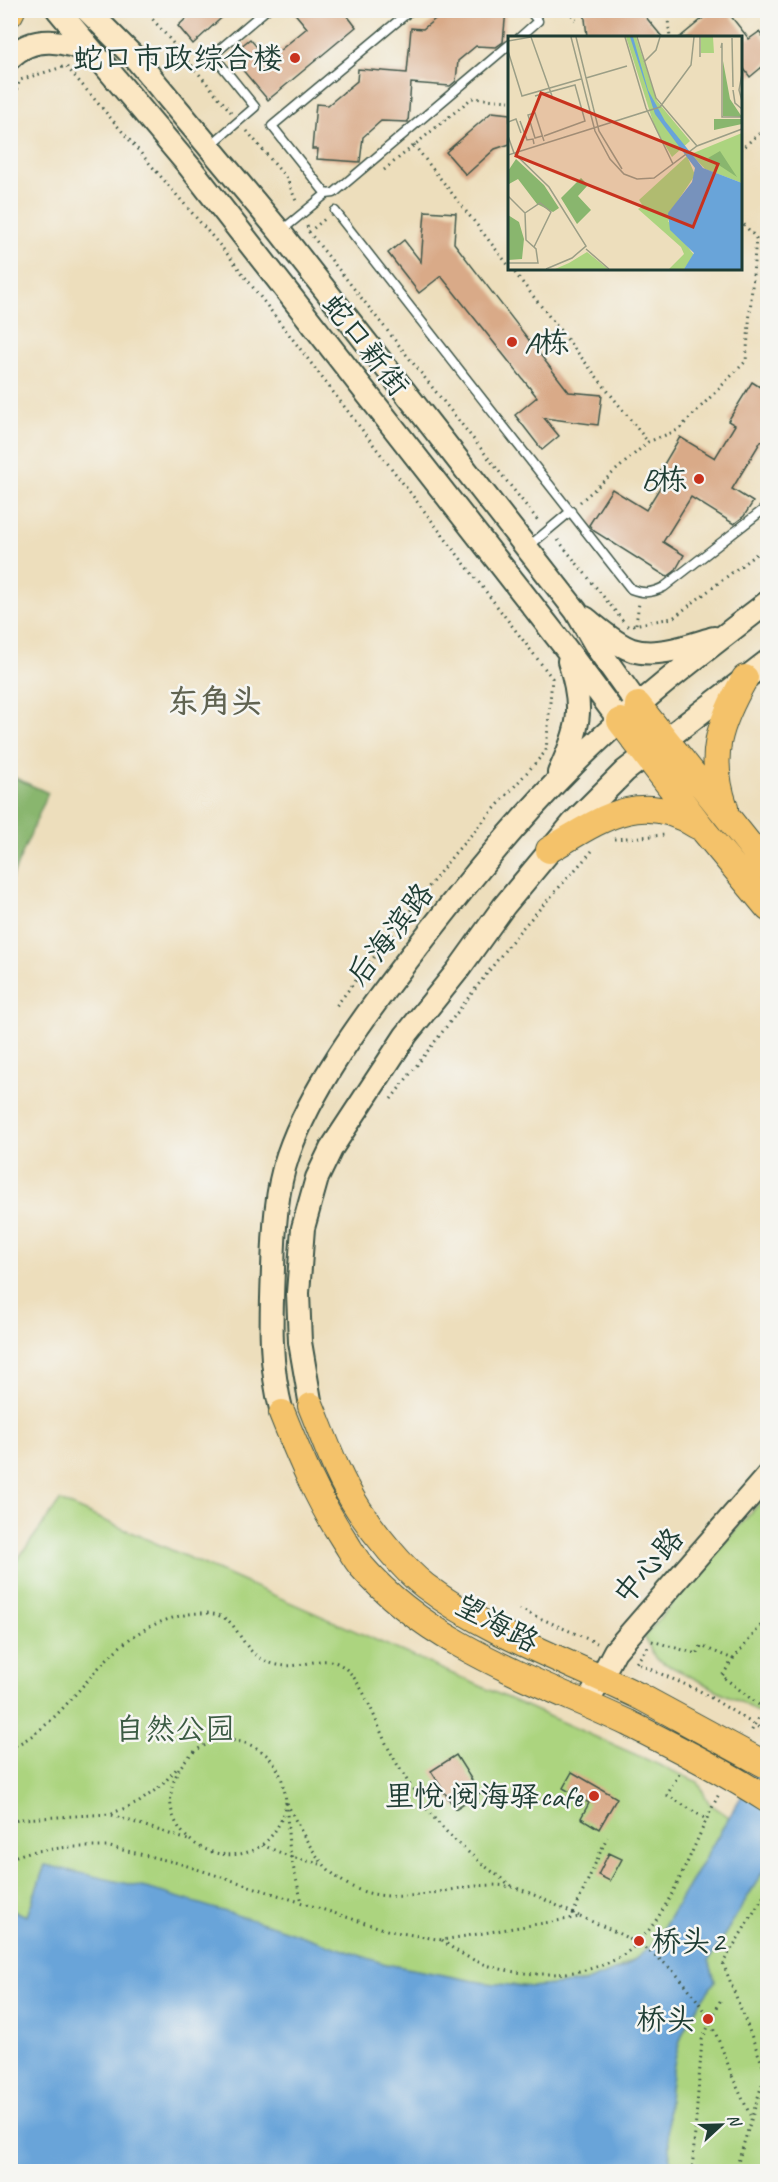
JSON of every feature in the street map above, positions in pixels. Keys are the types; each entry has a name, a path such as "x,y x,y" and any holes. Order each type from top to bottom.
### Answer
{"main road":[{"name":"蛇口新街","path":"58,10 189,166 564,646 629,713"},
{"name":"蛇口新街","path":"87,10 135,58 280,232 527,547 576,611 598,649 629,713"},
{"path":"108,10 120,36 135,58"},
{"path":"10,58 27,47 49,41 78,46 99,58"},
{"name":"后海滨路","path":"282,1413 274,1384 270,1331 274,1221 288,1156 311,1102 368,1012 477,871 553,786 629,713 768,602"},
{"path":"576,611 609,637 632,650 674,649 725,635"},
{"path":"553,786 576,733 579,716 578,695 564,646"},
{"path":"311,1406 300,1342 298,1293 303,1228 317,1178 331,1149 406,1035 549,850 573,823 614,781 768,661"},
{"path":"730,822 717,784 715,754 722,724 745,678"},
{"path":"629,713 655,747 705,832 768,908"},
{"path":"655,747 730,822 768,868"},
{"path":"549,850 611,816 645,807 671,812 705,832"},
{"name":"望海路","path":"311,1406 334,1463 358,1508 382,1542 424,1585 499,1633 641,1696 768,1766"},
{"name":"望海路","path":"282,1413 303,1466 328,1515 361,1566 395,1602 487,1660 628,1723 703,1762 768,1800"},
{"name":"中心路","path":"587,1704 615,1651 768,1474"}],"lane":[{"path":"209,147 255,107 213,55 266,10"},
{"path":"326,194 272,126 411,10"},
{"path":"521,36 538,21 529,10"},
{"path":"280,232 326,194 334,194 508,47"},
{"path":"335,211 631,589 640,593 652,592 664,587 768,506"},
{"path":"527,547 571,511"}],"path":[{"path":"145,10 287,179 309,232 536,519"},
{"path":"568,10 576,20"},
{"path":"667,10 670,36"},
{"path":"10,107 20,80 66,66 229,256 552,678 546,751 455,853 336,1006"},
{"path":"378,176 472,98 508,101"},
{"path":"742,149 768,126"},
{"path":"742,142 745,146"},
{"path":"414,145 508,264"},
{"path":"309,232 335,211"},
{"path":"571,511 648,442 678,430 746,361 756,238 742,221"},
{"path":"512,270 648,442"},
{"path":"636,624 640,593"},
{"path":"612,839 675,835"},
{"path":"391,1099 518,933 594,849"},
{"path":"519,1609 700,1690 768,1733"},
{"path":"10,1748 48,1725 64,1709 92,1672 119,1648 158,1623 185,1615 209,1612 225,1617 234,1626 248,1648 273,1665 301,1666 325,1660 339,1663 352,1674 391,1754 434,1817 484,1866 513,1887 631,1939 677,1974 696,1996 713,2026 751,2117"},
{"path":"748,1738 763,1708 722,1676 768,1617"},
{"path":"636,1663 652,1640 697,1654 701,1646 733,1659"},
{"path":"10,1822 22,1819 110,1814 138,1803 162,1785 185,1760 206,1745 231,1740 244,1742 267,1755 276,1764 286,1788 291,1857 302,1902"},
{"path":"185,1760 173,1783 172,1808 176,1820 191,1841"},
{"path":"683,1767 667,1795 706,1819"},
{"path":"441,1940 455,1952 487,1965 517,1973 550,1974 577,1971 602,1964 629,1951 647,1933 666,1906 722,1789"},
{"path":"286,1802 322,1864 348,1886 375,1896 402,1897 466,1887 492,1885 513,1887"},
{"path":"110,1814 191,1841 207,1851 226,1855 245,1853 262,1845 279,1826 286,1802"},
{"path":"573,1914 607,1837"},
{"path":"262,1845 291,1857 322,1864"},
{"path":"10,1858 29,1852 69,1847 110,1847 178,1863 390,1931 441,1940 580,1917"},
{"path":"765,2071 723,1963 768,1889"},
{"path":"692,2172 702,2040 722,1997"},
{"path":"735,2172 768,2065"}],"green space":[{"path":"11,776 48,793 11,880"},
{"path":"767,1495 767,1718 656,1659 644,1637"},
{"name":"自然公园","path":"60,1501 698,1782 709,1803 729,1817 654,1944 641,1956 609,1974 586,1982 532,1987 485,1983 385,1964 273,1926 45,1865 27,1916 11,1910 11,1561 15,1563"},
{"path":"767,1865 767,2171 672,2172 668,2140 668,2106 672,2073 680,2041 691,2017 715,1981 709,1960"}],"water":[{"path":"767,1753 767,1865 709,1960 715,1981 691,2017 680,2041 672,2073 668,2106 668,2139 672,2171 11,2172 11,1910 27,1916 45,1865 150,1889 273,1926 385,1964 485,1983 532,1987 586,1982 625,1967 654,1944"}],"building":[{"path":"195,10 230,10 193,44 178,26"},
{"name":"蛇口市政综合楼","path":"292,10 343,10 356,27 268,100 230,55 250,39 268,60 307,28"},
{"path":"446,10 506,10 503,42 496,47 476,46 458,61 456,81 450,86 411,83 408,122 381,121 363,137 360,162 317,159 318,149 312,149 316,104 328,105 357,81 358,69 407,73 411,28 423,29"},
{"path":"584,10 640,10 661,36 587,36"},
{"path":"713,10 726,10 749,39 759,32 768,43 768,62 750,77 742,66 742,36 681,36"},
{"path":"492,112 508,114 508,145 495,149 466,175 446,152"},
{"name":"A栋","path":"425,211 456,213 454,243 569,392 602,395 598,425 544,418 559,436 542,450 515,415 537,397 441,276 419,293 388,253 404,240 421,262"},
{"name":"B栋","path":"752,382 768,392 768,445 761,441 732,489 753,502 744,516 734,524 691,497 663,542 684,555 675,571 667,577 594,531 589,525 612,489 646,510 664,481 657,476 680,437 715,458 735,425 728,421"},
{"path":"456,1755 480,1793 455,1809 431,1771"},
{"path":"572,1772 617,1798 599,1829 581,1818 589,1803 563,1788"},
{"path":"609,1853 622,1859 610,1881 598,1875"}],"place":[{"name":"蛇口市政综合楼","path":"295,58"},
{"name":"A栋","path":"512,342"},
{"name":"B栋","path":"699,479"},
{"name":"里悦·阅海驿cafe","path":"594,1796"},
{"name":"桥头2","path":"639,1941"},
{"name":"桥头","path":"708,2019"}],"district":[{"name":"东角头","path":"215,701"}]}
